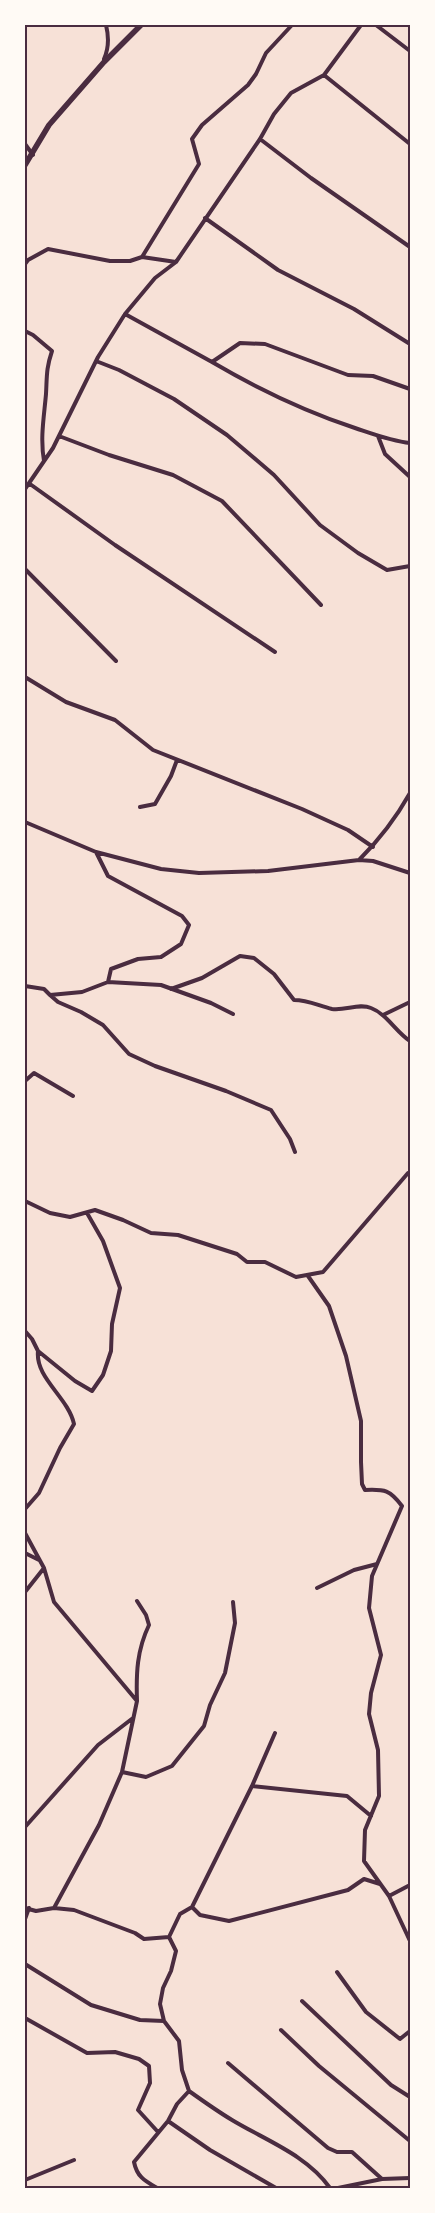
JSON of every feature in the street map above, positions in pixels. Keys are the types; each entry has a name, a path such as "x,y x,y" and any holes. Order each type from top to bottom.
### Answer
{"main road":[{"path":"25,165 49,125 104,62 141,25"}],"street":[{"path":"104,62 108,50 109,35 106,25"},
{"path":"142,257 199,164 192,139 202,125 248,84 256,74 266,53 292,25"},
{"path":"25,489 30,484 59,436 96,361 125,314 155,278 176,262 260,139 274,114 292,93 324,74 361,25"},
{"path":"376,25 410,51"},
{"path":"324,74 410,144"},
{"path":"260,139 311,178 410,247"},
{"path":"25,144 32,155"},
{"path":"205,218 278,270 354,309 410,344"},
{"path":"25,264 28,260 48,249 110,261 130,261 142,257 176,262"},
{"path":"125,314 250,385 312,414 394,442 410,443"},
{"path":"25,331 33,335 52,351 46,369 46,394 42,432 44,461"},
{"path":"212,362 240,343 265,344 348,375 373,376 410,389"},
{"path":"96,361 119,370 174,400 227,435 274,475 320,525 358,553 387,570 410,566"},
{"path":"59,436 109,455 173,475 222,501 321,605"},
{"path":"378,436 385,454 410,477"},
{"path":"30,484 115,545 275,652"},
{"path":"25,569 116,661"},
{"path":"25,677 66,702 115,720 153,750 302,809 348,830 373,847"},
{"path":"140,807 155,804 171,776 177,760"},
{"path":"359,860 373,847 399,813 410,793"},
{"path":"25,822 96,852 122,857 161,869 200,872 268,871 359,860 373,862 410,873"},
{"path":"96,852 108,876 182,916 188,925 180,944 161,957 138,959 111,969 108,982"},
{"path":"171,989 202,978 240,956 254,958 274,974 294,1000 305,1000 334,1009 354,1006 371,1008 383,1015 390,1025 410,1042"},
{"path":"50,995 82,992 108,982 161,985 233,1014"},
{"path":"25,986 44,989 58,1002 81,1012 103,1025 129,1054 155,1066 226,1091 272,1110 290,1139 295,1152"},
{"path":"383,1015 410,1002"},
{"path":"25,1081 34,1073 73,1096"},
{"path":"25,1201 50,1213 70,1217 87,1214 95,1210 151,1233 178,1235 238,1254 247,1262 265,1262 296,1277 324,1272 356,1232 408,1173 410,1174"},
{"path":"38,1351 75,1381 92,1391 103,1375 111,1351 112,1324 120,1288 103,1241 87,1214"},
{"path":"308,1276 329,1306 346,1356 361,1421 362,1484 365,1490 380,1489 393,1493 402,1506 372,1576 369,1608 381,1655 371,1693 369,1714 378,1750 379,1796 365,1830 364,1861 389,1896 410,1941"},
{"path":"25,1331 32,1339 38,1351 41,1372 66,1405 74,1424 60,1448 40,1494 25,1509"},
{"path":"25,1533 44,1568 54,1602 137,1700"},
{"path":"25,1553 39,1560"},
{"path":"317,1588 354,1570 377,1564"},
{"path":"25,1592 44,1568"},
{"path":"54,1908 99,1825 122,1772 137,1700 136,1669 142,1640 149,1625 137,1601"},
{"path":"122,1772 146,1777 172,1766 204,1726 210,1705 225,1674 235,1623 233,1602"},
{"path":"25,1826 98,1745 133,1718"},
{"path":"169,1937 180,1914 192,1907 252,1786 275,1733"},
{"path":"252,1786 347,1796 371,1816"},
{"path":"192,1907 200,1916 229,1921 348,1890 364,1879 380,1884"},
{"path":"389,1896 410,1885"},
{"path":"25,1919 27,1908 36,1911 54,1908 74,1910 144,1938 169,1937"},
{"path":"169,1937 176,1951 171,1971 163,1988 160,2004 164,2021 171,2028 178,2041 182,2070 190,2091 232,2120 282,2148 321,2175 330,2188"},
{"path":"25,1964 91,2004 140,2020 164,2021"},
{"path":"337,1972 366,2012 400,2039 410,2031"},
{"path":"302,2001 390,2085 410,2097"},
{"path":"25,2018 87,2053 115,2052 139,2059 149,2066 150,2083 138,2110 158,2132"},
{"path":"281,2030 327,2072 410,2141"},
{"path":"228,2063 328,2148 337,2152 352,2152 382,2179"},
{"path":"157,2188 142,2179 136,2171 134,2162 168,2121 177,2104 190,2091"},
{"path":"168,2121 210,2150 276,2188"},
{"path":"25,2180 74,2160"},
{"path":"338,2188 382,2179 410,2178"}]}
